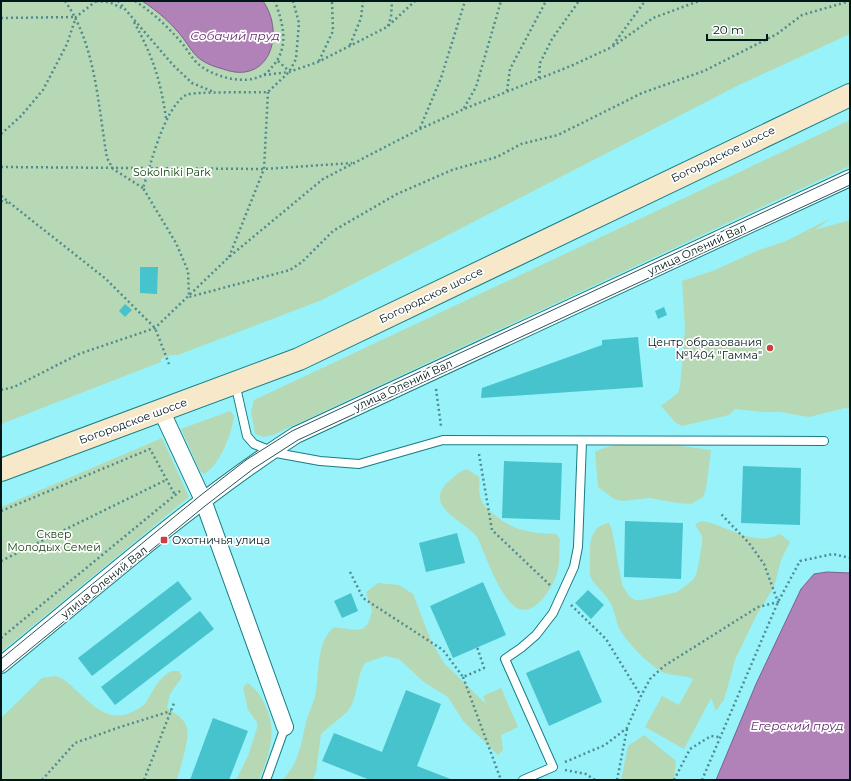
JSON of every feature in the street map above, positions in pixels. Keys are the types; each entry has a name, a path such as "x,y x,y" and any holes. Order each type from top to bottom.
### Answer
{"main road":[{"name":"Богородское шоссе","path":"1,470 299,359 850,95"}],"street":[{"name":"улица Олений Вал","path":"1,665 203,500 296,435 850,178"},
{"path":"161,410 203,500 285,727"}],"lane":[{"path":"235,383 247,436 254,444 270,452 320,461 359,464 443,440 824,441"},
{"path":"523,780 553,767 505,659 536,635 553,613 574,567 578,548 582,441"},
{"path":"266,780 285,727"}],"path":[{"path":"66,1 76,16 92,67 107,158 114,169 143,188 176,243 188,271 189,298"},
{"path":"1,134 21,116 43,90 67,44 76,16 96,1 109,2 124,9"},
{"path":"118,1 173,65 192,83 217,93"},
{"path":"135,1 164,23 181,42 192,59 203,68 226,78 249,80 264,75 289,72 318,62 387,27 415,1"},
{"path":"264,75 278,60 284,44 282,22 275,1"},
{"path":"143,188 166,119 174,106 187,94 268,92 289,72 296,59 299,23 293,1"},
{"path":"318,62 333,31 332,1"},
{"path":"350,45 361,18 363,1"},
{"path":"387,27 391,17 392,1"},
{"path":"420,129 441,78 466,1"},
{"path":"464,109 476,87 501,1"},
{"path":"507,92 510,69 546,1"},
{"path":"539,78 540,63 552,39 579,1"},
{"path":"612,47 645,1"},
{"path":"1,390 14,387 79,354 155,328 189,298 229,257 323,179 420,129 612,47 653,18 697,1"},
{"path":"189,298 290,270 302,262 333,231 397,194 452,170 497,157 521,144 558,135 642,93 704,71 777,34 802,15 850,1"},
{"path":"1,18 76,16"},
{"path":"131,17 150,51 161,85 166,119"},
{"path":"278,60 289,72"},
{"path":"229,257 264,169 268,92"},
{"path":"1,167 264,169 354,163"},
{"path":"1,196 106,279 155,328 169,364"},
{"path":"1,201 9,203"},
{"path":"436,387 443,440"},
{"path":"476,440 492,530 606,639 641,696"},
{"path":"1,512 150,449 175,495"},
{"path":"1,561 166,480"},
{"path":"1,638 194,480"},
{"path":"721,514 748,543 764,564 778,602"},
{"path":"702,780 719,737 778,602 800,561 833,554 850,558"},
{"path":"350,572 363,598 443,650 463,677 501,780"},
{"path":"616,780 627,728 650,679 664,666 758,607 778,602"},
{"path":"463,677 484,668 477,647"},
{"path":"144,780 174,703"},
{"path":"42,780 75,743 120,727 171,712"},
{"path":"553,767 605,745 627,728"},
{"path":"674,780 690,749 711,736 719,737"},
{"path":"553,767 586,774 595,780"}],"green space":[{"name":"Sokolniki Park","path":"1,1 850,1 850,34 739,85 322,300 178,355 167,356 161,359 161,362 1,424"},
{"path":"850,120 850,166 273,435 264,437 255,434 251,411 254,400"},
{"name":"Центр образования №1404 \"Гамма\"","path":"831,218 815,230 850,220 850,409 845,408 809,417 780,412 735,409 729,415 682,426 676,423 661,406 678,393 680,386 685,327 682,281 715,270 759,250 786,241"},
{"path":"230,411 234,416 228,439 215,464 204,474 200,471 181,429"},
{"name":"Сквер Молодых Семей","path":"162,438 189,497 1,652 1,507"},
{"path":"630,444 666,444 711,450 706,489 703,497 691,504 650,498 622,501 614,499 598,487 595,452 611,446"},
{"path":"467,469 479,477 481,499 488,510 509,525 516,528 539,533 556,534 560,539 559,565 557,573 551,588 534,607 527,610 520,609 513,605 502,592 497,583 477,537 443,507 440,499 441,492 454,476"},
{"path":"702,521 712,523 750,537 770,538 780,534 790,542 781,560 774,587 756,616 735,660 724,700 716,711 711,698 684,749 645,727 662,696 679,705 693,679 661,671 641,655 626,639 619,628 610,602 591,578 590,544 597,528 609,523 612,530 622,585 629,596 635,600 642,600 677,592 693,580 697,572 702,544 702,536 695,524"},
{"path":"378,583 399,585 413,594 432,643 444,663 486,704 483,696 501,688 518,727 501,735 503,750 498,755 463,721 448,697 425,683 399,659 385,656 365,663 360,675 354,700 348,711 321,734 316,772 313,779 282,780 288,774 296,760 301,746 307,719 315,696 319,660 324,642 334,627 355,630 362,629 368,624 372,611 366,592"},
{"path":"172,671 179,671 182,677 170,694 167,708 176,714 186,724 188,733 177,780 1,780 1,718 42,678 56,676 63,679 86,700 103,712 112,715 122,715 134,711 145,704 160,680"},
{"path":"247,683 260,695 268,711 270,721 271,740 267,759 259,780 236,780 248,756 257,728 257,722 248,710 243,688"},
{"path":"644,735 676,761 674,780 621,780 628,746"}],"water":[{"name":"Собачий пруд","path":"142,1 263,1 270,14 273,28 273,42 269,54 262,64 252,70 239,72 210,65 192,51 183,38 159,13"},
{"name":"Егерский пруд","path":"827,572 850,573 850,780 716,780 756,684 801,589 814,574"}],"building":[{"path":"140,267 158,267 157,294 140,293"},
{"path":"125,304 132,310 125,317 119,311"},
{"path":"664,307 667,315 658,319 655,311"},
{"path":"638,337 643,387 481,398 482,388 602,345 602,340"},
{"path":"504,461 562,463 560,520 502,518"},
{"path":"743,466 801,468 800,525 741,523"},
{"path":"625,521 683,523 681,579 624,577"},
{"path":"457,533 465,563 426,572 419,543"},
{"path":"178,581 192,599 92,676 78,658"},
{"path":"483,582 506,635 453,658 430,606"},
{"path":"588,590 604,605 591,619 575,603"},
{"path":"351,593 358,611 342,618 334,601"},
{"path":"200,611 214,629 115,705 101,687"},
{"path":"579,650 602,702 549,726 526,673"},
{"path":"406,690 441,704 417,766 453,780 370,780 322,761 334,733 382,752"},
{"path":"213,718 248,731 229,780 190,780"}],"tram line":[{"path":"1,659 201,495 246,460 292,431 850,172"},
{"path":"1,673 205,506 253,469 298,440 850,185"}],"place":[{"name":"Центр образования №1404 \"Гамма\"","path":"770,348"},
{"name":"Охотничья улица","path":"164,540"}]}
